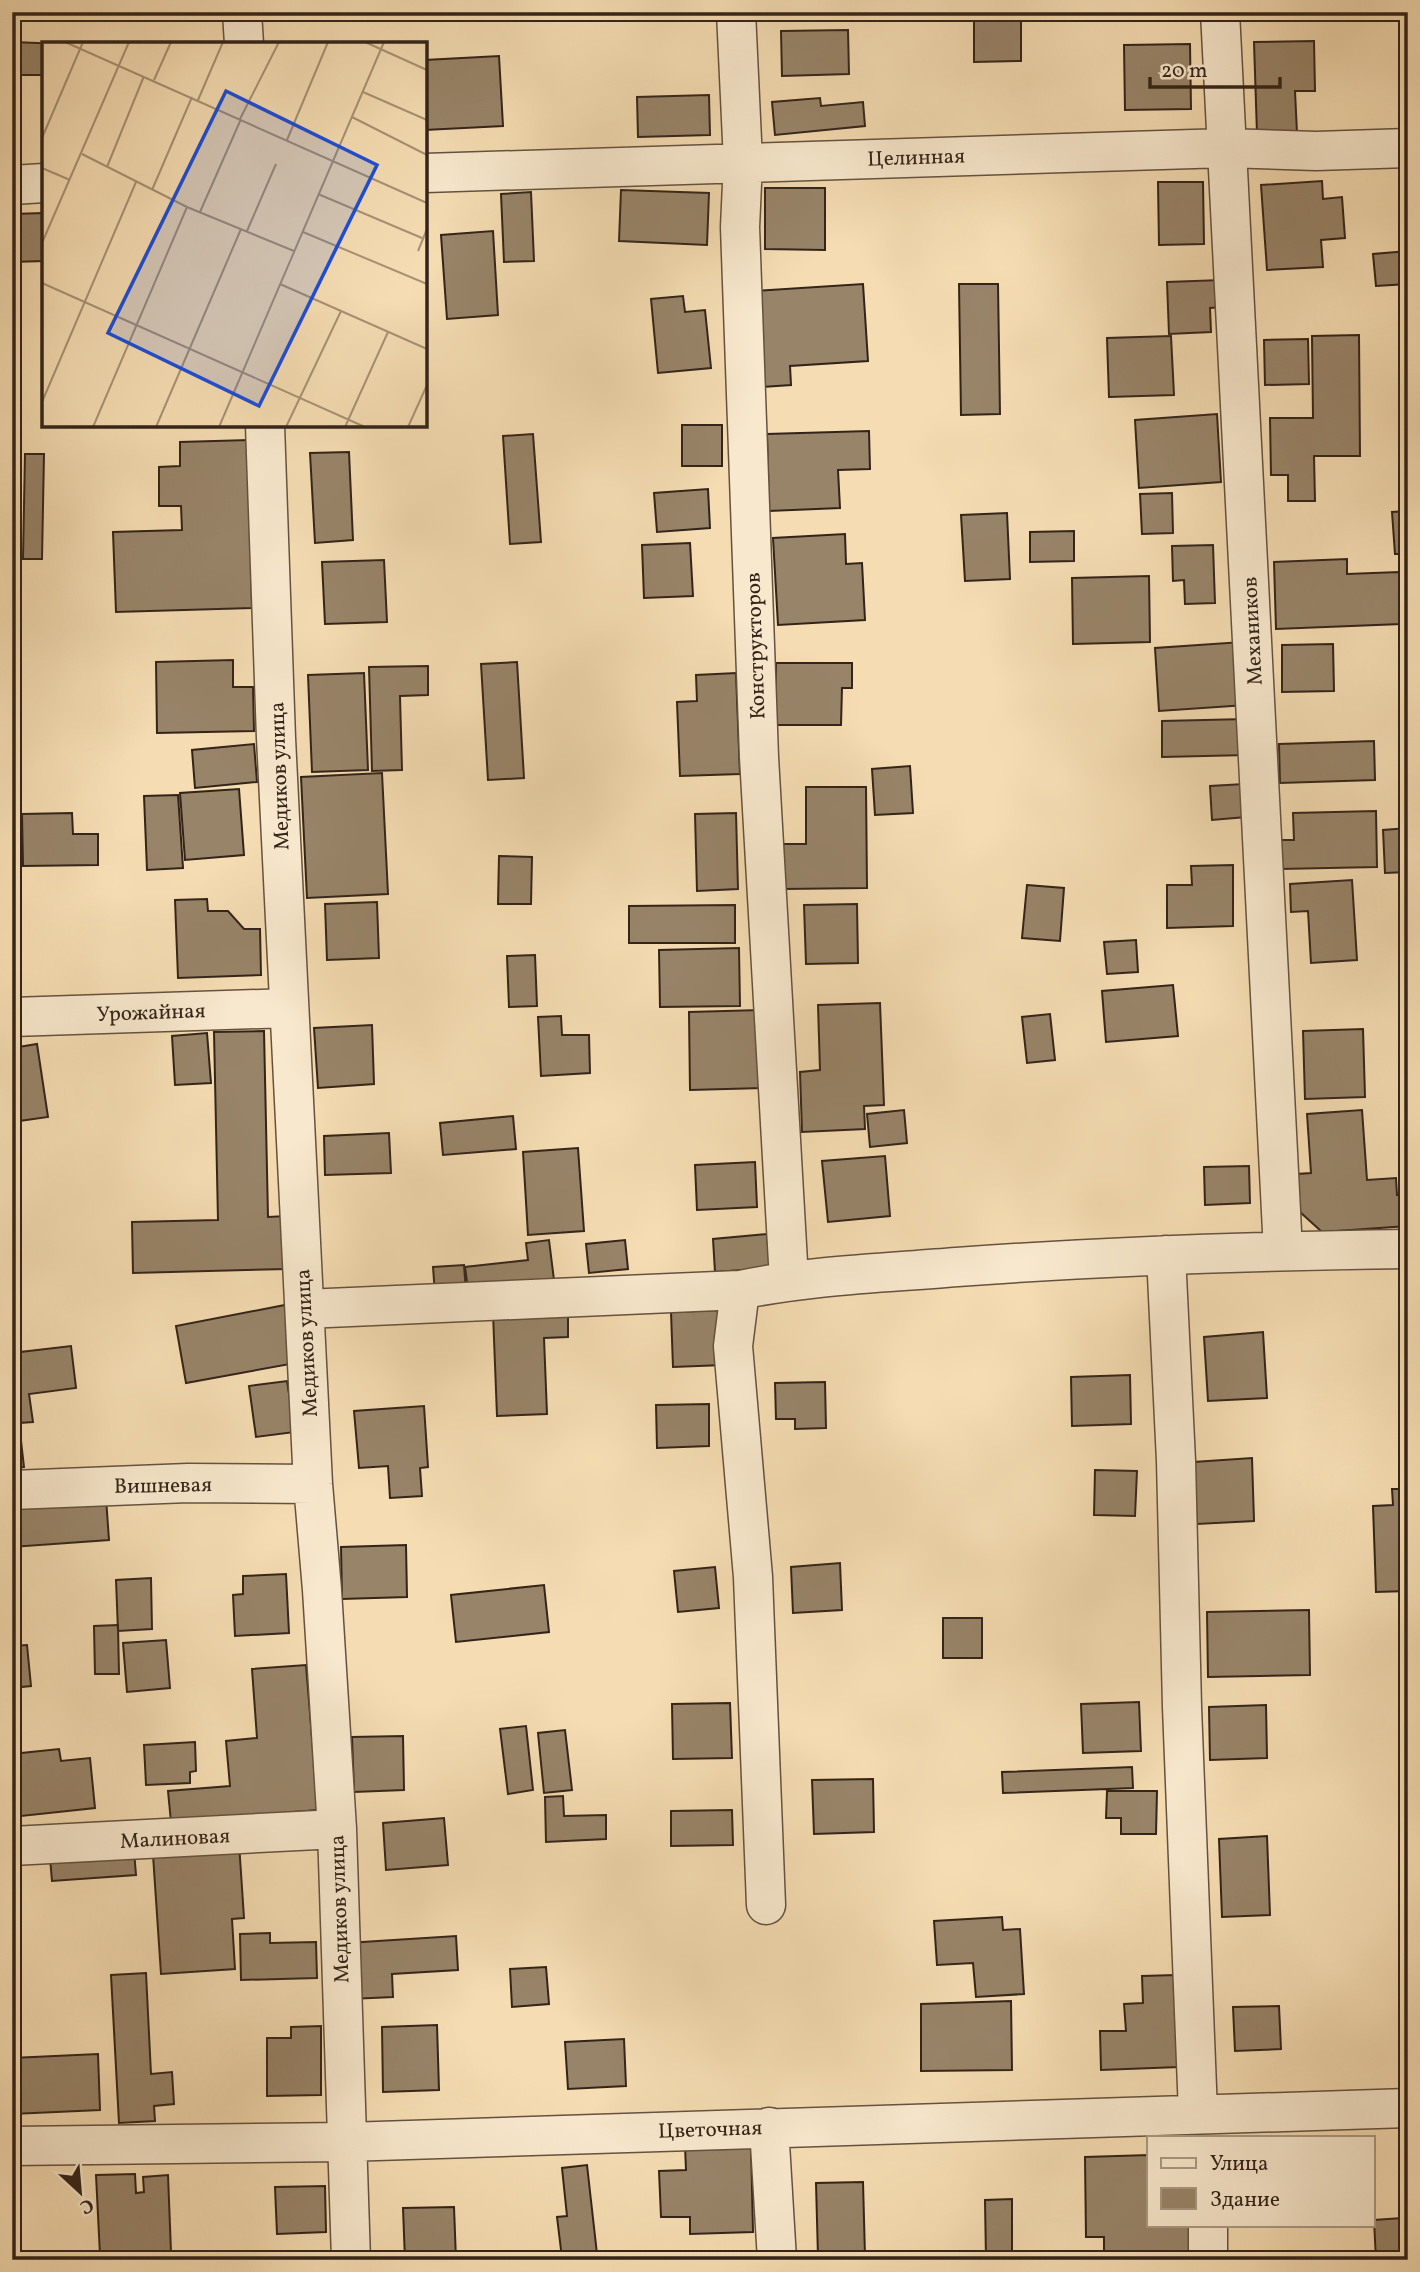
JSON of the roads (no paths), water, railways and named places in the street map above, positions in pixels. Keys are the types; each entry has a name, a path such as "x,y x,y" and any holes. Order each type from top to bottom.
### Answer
{"street":[{"path":"242,12 244,42"},
{"name":"Конструкторов","path":"736,12 743,162 740,227 759,757 789,1280"},
{"name":"Механиков","path":"1220,12 1283,1251"},
{"name":"Целинная","path":"427,173 1226,148 1408,148"},
{"path":"12,185 42,183"},
{"name":"Медиков улица","path":"265,427 276,738 313,1484 337,1829 351,2260"},
{"name":"Урожайная","path":"12,1017 289,1008"},
{"path":"305,1309 740,1290 789,1280 1052,1260 1408,1249"},
{"path":"1166,1255 1176,1461 1182,1707 1206,2121"},
{"path":"740,1290 733,1346 753,1577 766,1905"},
{"name":"Вишневая","path":"12,1490 188,1483 313,1484"},
{"name":"Малиновая","path":"12,1846 337,1829"},
{"name":"Цветочная","path":"12,2146 346,2142 769,2127 1206,2121 1408,2108"},
{"path":"769,2127 777,2260"},
{"path":"1208,2226 1208,2260"}]}
